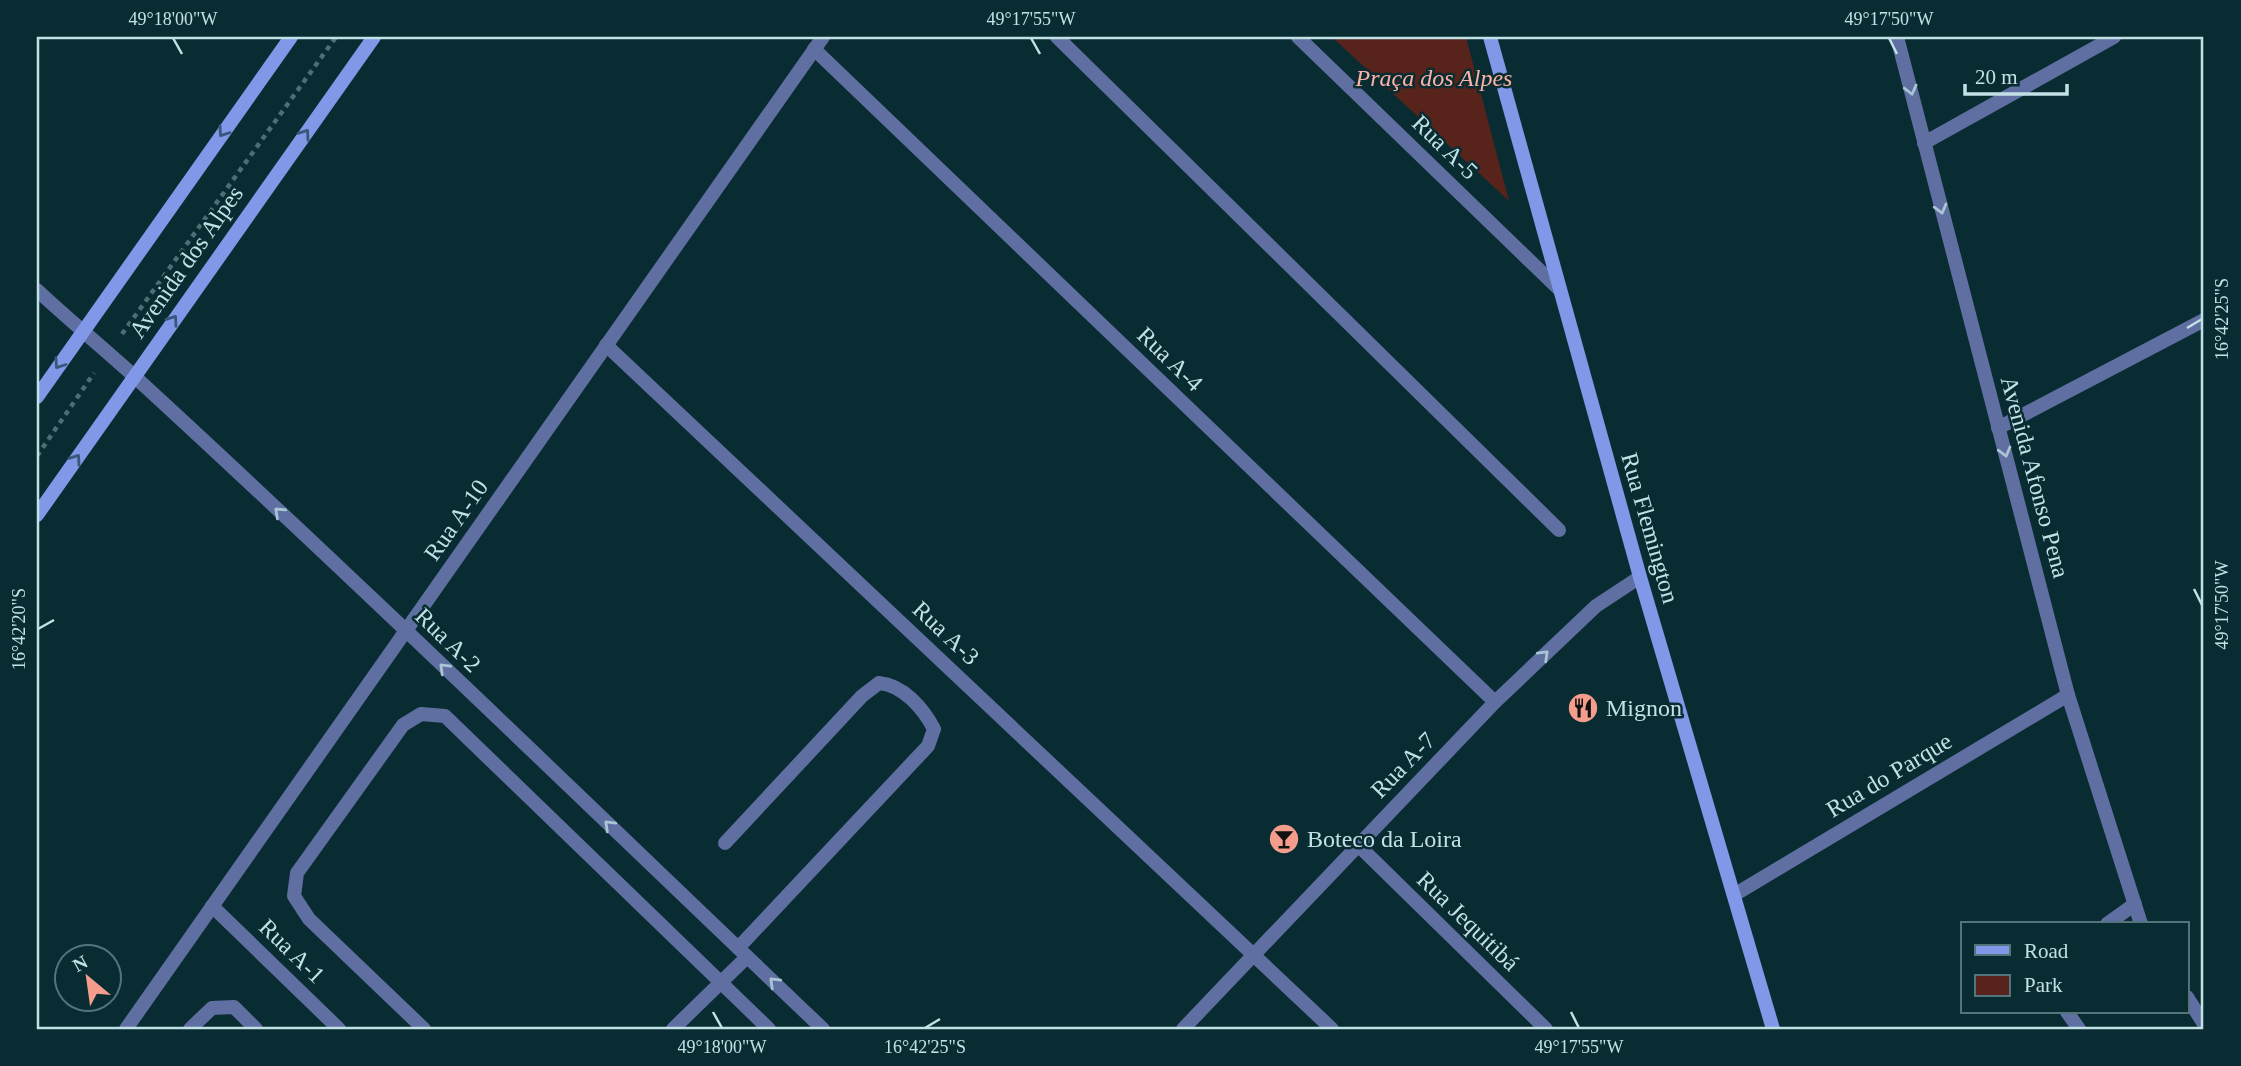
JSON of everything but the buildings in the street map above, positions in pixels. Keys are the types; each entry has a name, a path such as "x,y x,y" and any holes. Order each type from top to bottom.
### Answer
{"street":[{"name":"Avenida dos Alpes","path":"37,397 291,37"},
{"name":"Avenida dos Alpes","path":"37,515 374,37"},
{"path":"1057,37 1559,530"},
{"name":"Rua A-5","path":"1298,37 1560,290"},
{"name":"Rua Flemington","path":"1490,37 1640,577 1773,1029"},
{"name":"Avenida Afonso Pena","path":"1897,37 2067,695 2140,922"},
{"path":"1924,142 2114,37"},
{"name":"Rua A-10","path":"126,1029 818,43"},
{"name":"Rua A-4","path":"818,43 1495,702"},
{"name":"Rua A-2","path":"37,290 81,332 134,376 823,1029"},
{"path":"1998,428 2204,320"},
{"name":"Rua A-3","path":"606,345 1254,955"},
{"name":"Rua A-7","path":"1183,1029 1495,702 1596,606 1640,577"},
{"path":"673,1029 720,984 743,953 929,746 934,729 925,713 894,684 879,683 863,696 725,843"},
{"name":"Rua do Parque","path":"1734,895 2067,695"},
{"path":"424,1029 309,919 294,896 297,873 403,725 421,714 445,716 769,1029"},
{"name":"Rua Jequitibá","path":"1358,845 1546,1029"},
{"path":"2110,922 2134,904"},
{"name":"Rua A-1","path":"212,906 339,1029"},
{"path":"1254,955 1332,1029"},
{"path":"2188,1000 2204,1024"},
{"path":"190,1029 212,1008 234,1007 256,1029"},
{"path":"2068,1014 2079,1029"}],"path":[{"path":"37,456 336,37"}],"green space":[{"name":"Praça dos Alpes","path":"1332,37 1466,37 1509,201"}],"place":[{"name":"Mignon","path":"1583,708"},
{"name":"Boteco da Loira","path":"1284,839"}]}
